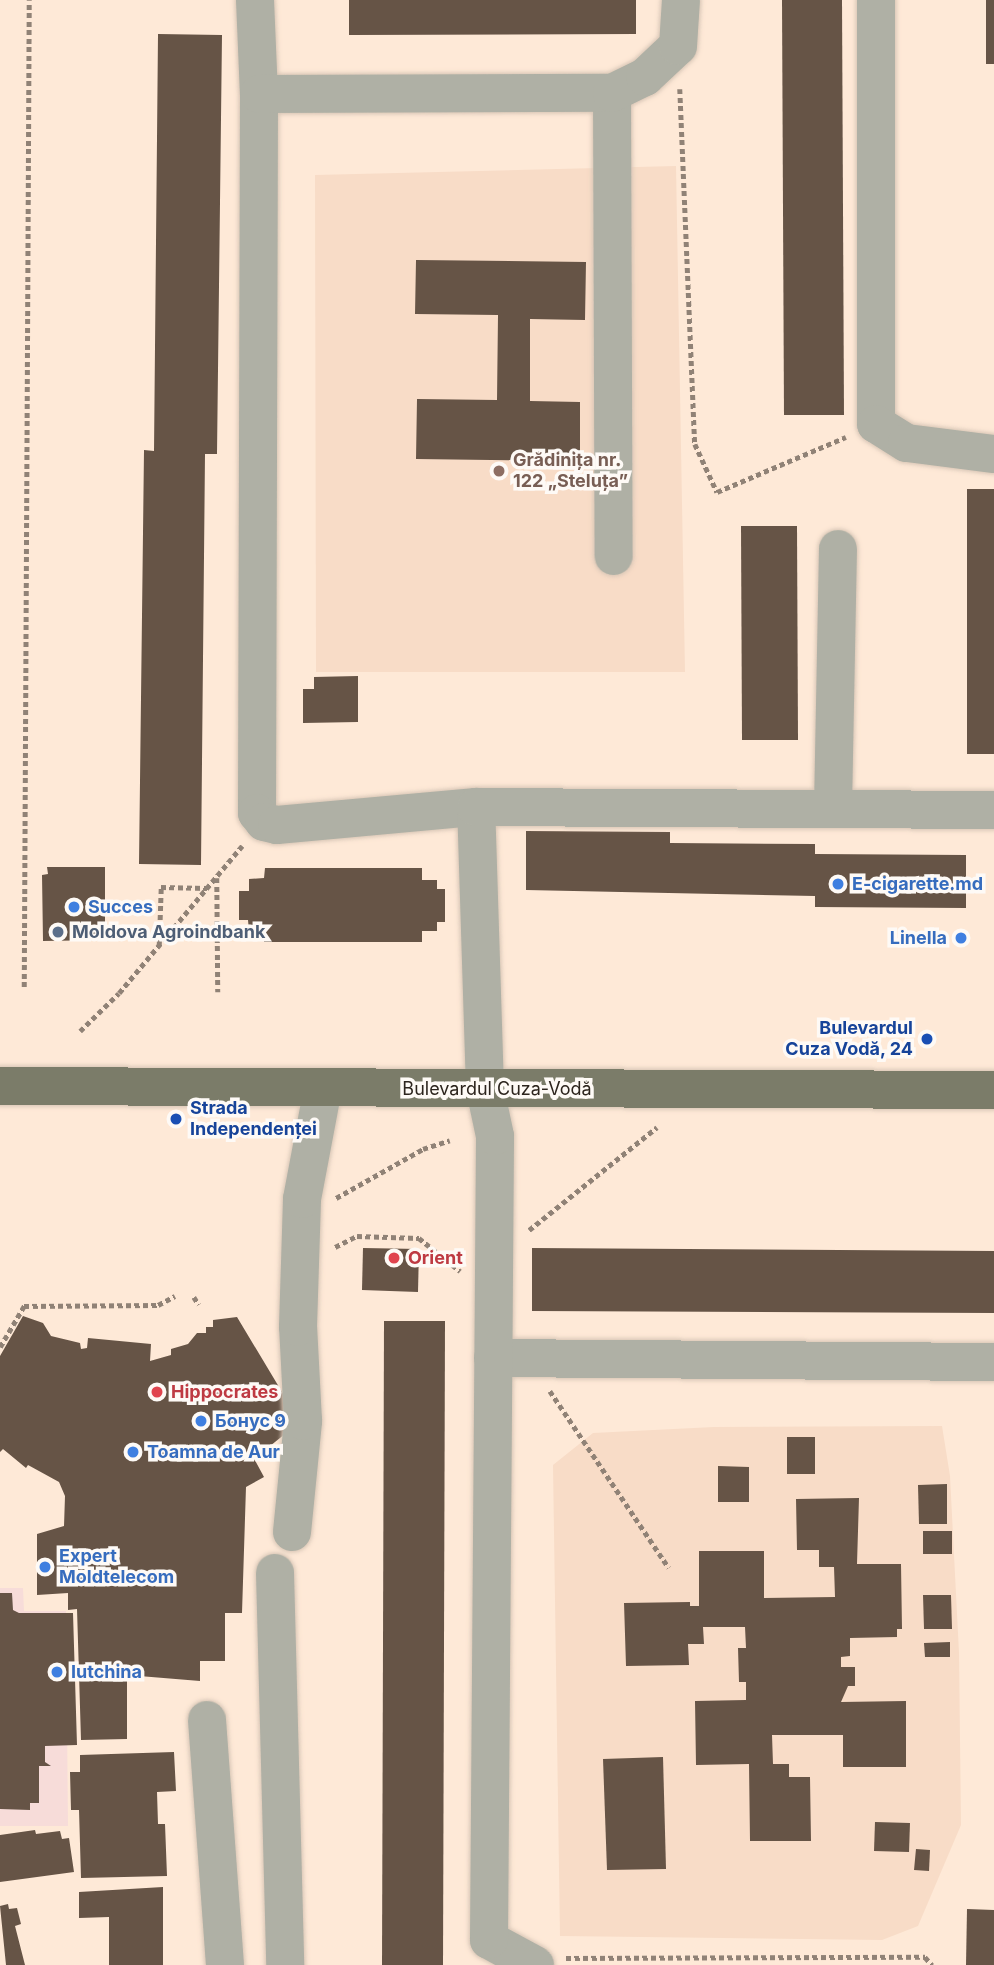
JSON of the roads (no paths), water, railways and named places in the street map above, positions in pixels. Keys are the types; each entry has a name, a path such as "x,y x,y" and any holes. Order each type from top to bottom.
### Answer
{"main road":[{"name":"Bulevardul Cuza-Vodă","path":"0,1086 994,1090"}],"lane":[{"path":"256,0 259,94 257,799 264,822 276,825 476,807 994,810"},
{"path":"259,94 612,93 645,77 678,46 681,0"},
{"path":"876,0 876,424 907,443 994,454"},
{"path":"612,93 614,556"},
{"path":"834,808 838,549"},
{"path":"476,807 485,1089 495,1136 481,1268 511,1358 489,1940 527,1961"},
{"path":"292,1532 303,1421 298,1327 301,1216 323,1088"},
{"path":"511,1358 994,1362"},
{"path":"275,1573 285,1965"},
{"path":"207,1720 225,1965"}],"place":[{"name":"Grădinița nr. 122 „Steluța”","path":"499,471"},
{"name":"E-cigarette.md","path":"838,884"},
{"name":"Succes","path":"74,907"},
{"name":"Moldova Agroindbank","path":"58,932"},
{"name":"Linella","path":"961,938"},
{"name":"Bulevardul Cuza Vodă, 24","path":"927,1039"},
{"name":"Strada Independenței","path":"176,1119"},
{"name":"Orient","path":"394,1258"},
{"name":"Hippocrates","path":"157,1392"},
{"name":"Бонус 9","path":"201,1421"},
{"name":"Toamna de Aur","path":"133,1452"},
{"name":"Expert Moldtelecom","path":"45,1567"},
{"name":"Iutchina","path":"57,1672"}]}
